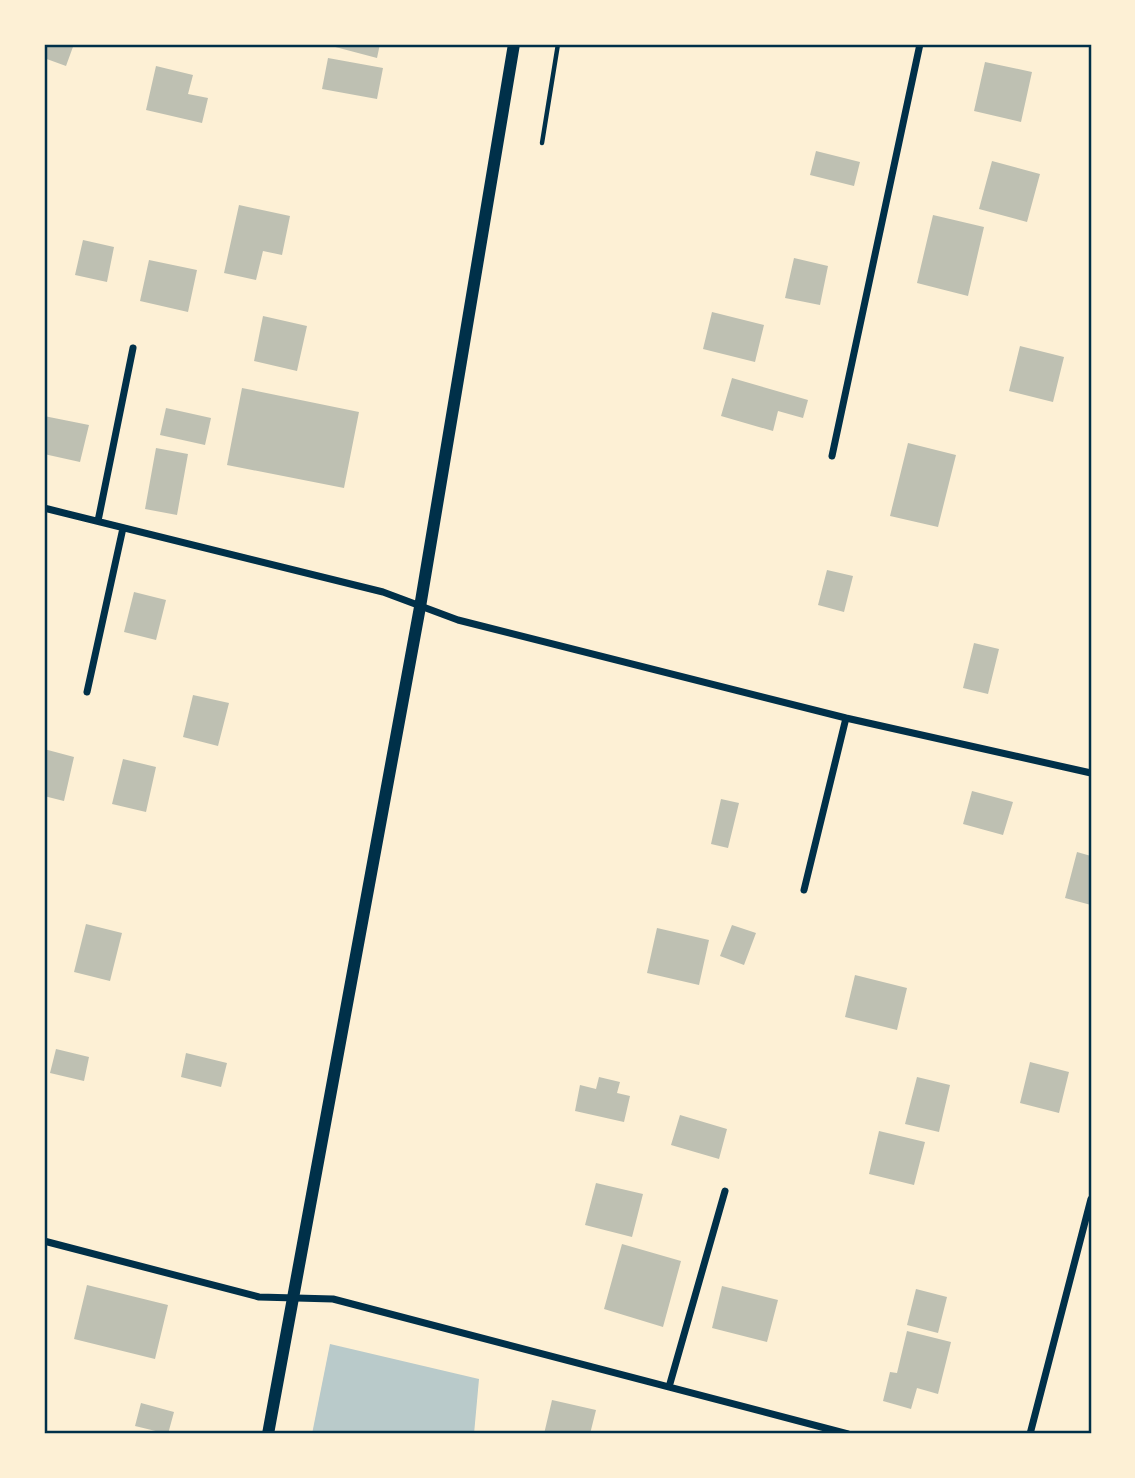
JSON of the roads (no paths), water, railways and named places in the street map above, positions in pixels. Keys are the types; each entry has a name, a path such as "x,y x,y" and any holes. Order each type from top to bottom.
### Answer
{"street":[{"path":"268,1434 420,607 514,44"},
{"path":"832,456 920,44"},
{"path":"97,521 133,348"},
{"path":"44,508 383,592 457,620 846,718 1091,773"},
{"path":"87,692 123,528"},
{"path":"804,890 846,718"},
{"path":"669,1387 725,1191"},
{"path":"1030,1434 1091,1199"},
{"path":"44,1241 259,1297 333,1300 848,1434"}]}
